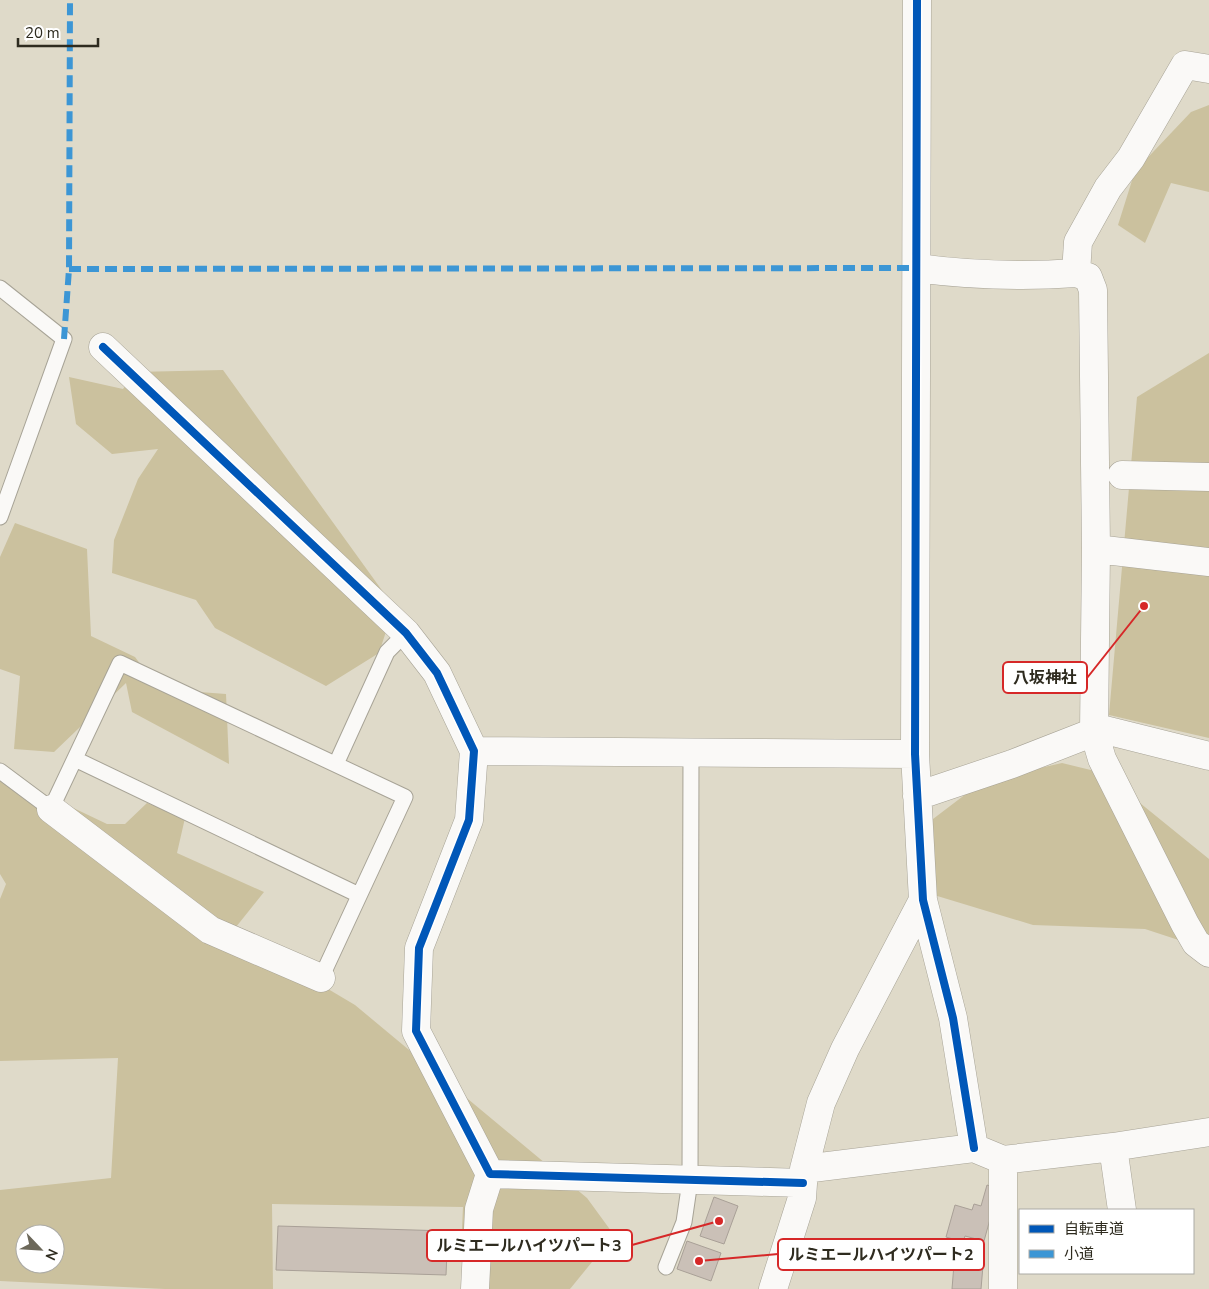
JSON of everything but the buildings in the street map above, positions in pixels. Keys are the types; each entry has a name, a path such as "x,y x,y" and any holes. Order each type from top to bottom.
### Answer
{"street":[{"path":"918,0 915,754 922,900 953,1018 974,1148"},
{"path":"1076,273 1078,242 1108,188 1131,158 1185,66 1209,69"},
{"path":"916,268 964,274 1026,277 1076,273 1088,277 1093,290 1096,549 1094,732 1102,759 1185,924 1196,943 1209,954"},
{"path":"103,347 406,633 437,673 474,751 469,820 419,948 416,1031 490,1174 479,1208 475,1289"},
{"path":"1122,475 1209,477"},
{"path":"1096,549 1209,562"},
{"path":"917,796 1012,764 1094,732 1105,730 1209,756"},
{"path":"474,751 915,754"},
{"path":"51,809 210,930 321,978"},
{"path":"773,1289 802,1198 803,1176 821,1102 845,1049 922,900"},
{"path":"490,1174 690,1182 803,1176 974,1148 1003,1160 1113,1147 1209,1132"},
{"path":"1113,1147 1122,1209"},
{"path":"1003,1160 1003,1289"}],"lane":[{"path":"0,288 64,339 0,517"},
{"path":"336,764 387,652 406,633"},
{"path":"0,771 51,809 120,663 405,797 321,978"},
{"path":"666,1267 684,1222 690,1182 691,752"},
{"path":"75,759 359,895"}],"shaded area":[{"path":"1209,105 1209,192 1171,183 1145,243 1118,225 1135,171 1191,112"},
{"path":"1209,353 1209,738 1109,715 1137,397"},
{"path":"223,370 394,607 379,653 326,686 215,628 196,600 112,573 114,540 138,479 158,449 112,454 76,424 69,377 123,389 135,372"},
{"path":"15,523 87,549 91,636 135,657 159,689 226,694 229,764 132,712 126,683 54,752 14,749 20,676 0,669 0,557"},
{"path":"1062,763 1103,773 1209,859 1209,950 1145,929 1033,925 934,895 933,819 983,781"},
{"path":"0,773 107,824 125,824 147,803 185,818 177,853 264,892 232,932 355,1005 587,1198 614,1235 570,1289 484,1289 486,1256 461,1251 463,1207 272,1204 273,1289 165,1289 0,1281 0,1190 111,1178 118,1058 0,1061 0,899 6,884 0,874"}],"marked path":[{"path":"64,339 69,269 70,0"},
{"path":"69,269 916,268"}],"cycle path":[{"path":"917,0 915,754 923,900 953,1018 974,1148"},
{"path":"103,347 406,633 437,673 474,751 469,820 419,948 416,1031 490,1174 803,1183"}],"place":[{"name":"八坂神社","path":"1144,606"},
{"name":"ルミエールハイツパート3","path":"719,1221"},
{"name":"ルミエールハイツパート2","path":"699,1261"}]}
